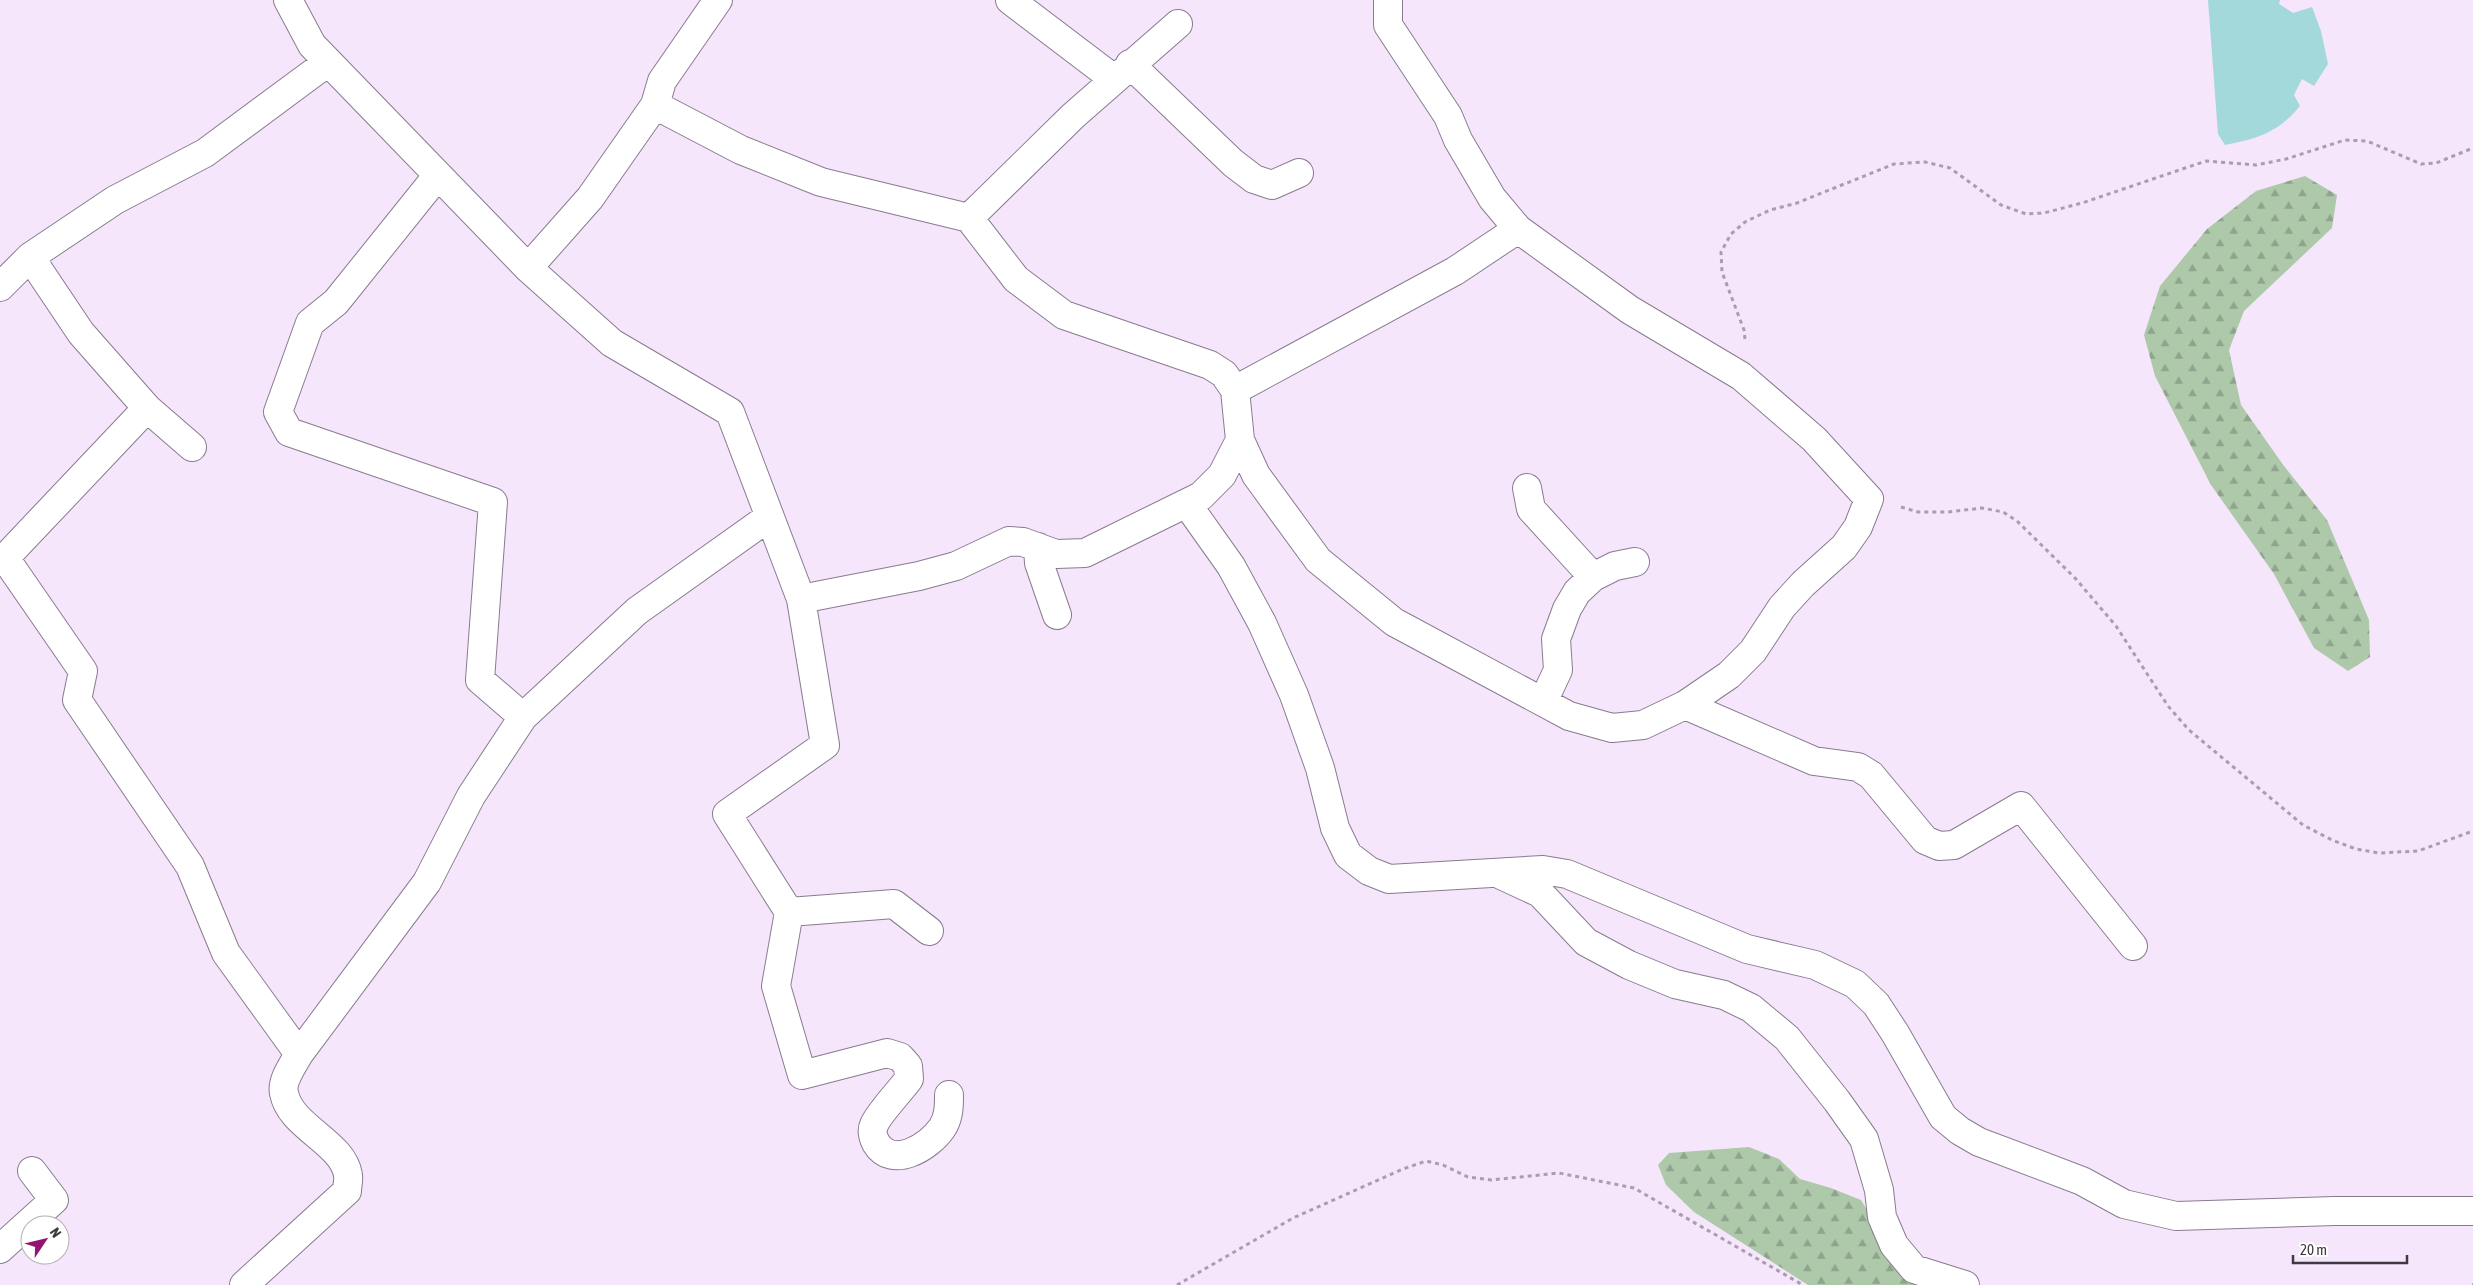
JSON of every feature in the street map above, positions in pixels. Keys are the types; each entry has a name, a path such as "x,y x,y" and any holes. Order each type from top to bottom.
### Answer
{"street":[{"path":"288,0 312,45 528,268 612,343 730,412 801,599 825,745 727,814 789,912 776,986 802,1075 887,1053 900,1057 908,1066 909,1079 874,1124 872,1136 880,1148 890,1155 907,1154 932,1140 943,1126 950,1108 949,1095"},
{"path":"528,268 590,198 655,105 662,81 718,0"},
{"path":"1010,0 1122,72 1254,179 1272,185 1299,173"},
{"path":"655,105 740,150 821,182 969,218 1016,280 1064,315 1210,365 1224,374 1236,390 1240,440 1256,475 1318,560 1394,622 1569,716 1612,728 1643,725 1685,705 1730,675 1753,651 1782,607 1803,584 1844,546 1858,527 1869,499 1814,439 1740,376 1630,310 1518,229 1492,198 1458,140 1448,116 1388,25 1388,0"},
{"path":"969,218 1008,178 1122,72 1178,24"},
{"path":"0,287 30,257 115,200 205,153 328,62"},
{"path":"438,175 336,302 310,323 278,412 288,432 493,502 480,680 523,717"},
{"path":"1236,390 1455,271 1518,229"},
{"path":"30,257 81,334 148,408 192,447"},
{"path":"148,408 5,558 83,671 77,700 190,866 226,953 299,1054"},
{"path":"801,599 919,576 956,566 1009,541 1023,542 1056,554 1085,552 1201,496 1222,475 1240,440"},
{"path":"1527,488 1531,510 1593,577"},
{"path":"1187,504 1231,566 1262,624 1294,695 1320,768 1335,828 1348,855 1369,871 1390,879 1543,870 1566,874 1747,949 1815,965 1855,984 1876,1004 1895,1033 1943,1117 1960,1131 1979,1142 2082,1181 2124,1204 2176,1216 2335,1211 2473,1210"},
{"path":"244,1285 347,1190 348,1175 340,1158 295,1115 283,1093 286,1078 299,1054 427,882 471,796 523,717 637,611 769,516"},
{"path":"1038,547 1039,563 1057,615"},
{"path":"1543,702 1558,670 1556,639 1567,610 1577,592 1593,577 1615,566 1635,562"},
{"path":"1685,705 1814,761 1858,767 1871,775 1925,840 1939,846 1954,844 2021,806 2133,946"},
{"path":"1497,873 1540,893 1586,942 1629,965 1675,984 1724,995 1751,1008 1787,1038 1837,1101 1864,1140 1879,1190 1882,1217 1894,1245 1914,1269 1965,1285"},
{"path":"789,912 894,904 929,931"},
{"path":"0,1249 54,1200 32,1171"}],"path":[{"path":"1740,376 1747,352 1744,330 1722,272 1721,252 1731,234 1745,222 1770,210 1797,203 1894,164 1925,162 1950,168 2001,204 2026,214 2044,213 2082,203 2206,162 2256,165 2318,150 2345,140 2367,141 2421,164 2436,164 2473,148"},
{"path":"1869,499 1918,512 1948,512 1982,508 2003,512 2017,521 2075,578 2116,626 2168,706 2189,730 2303,825 2348,846 2379,853 2418,851 2473,831"},
{"path":"1177,1285 1292,1218 1403,1169 1426,1161 1443,1165 1468,1176 1491,1180 1559,1173 1634,1188 1803,1285"}],"green space":[{"path":"2305,176 2337,195 2332,228 2244,311 2229,350 2241,405 2284,466 2327,520 2369,620 2370,657 2348,671 2314,648 2274,574 2211,485 2155,376 2144,335 2160,286 2207,229 2256,191"},
{"path":"1749,1147 1779,1159 1800,1179 1831,1188 1861,1200 1883,1237 1890,1262 1907,1280 1923,1285 1808,1285 1694,1212 1666,1185 1658,1165 1669,1153"}],"shaded area":[{"path":"2208,0 2280,0 2279,4 2293,13 2312,7 2321,31 2328,64 2314,86 2302,79 2294,95 2300,106 2284,122 2257,137 2225,145 2218,134"}]}
